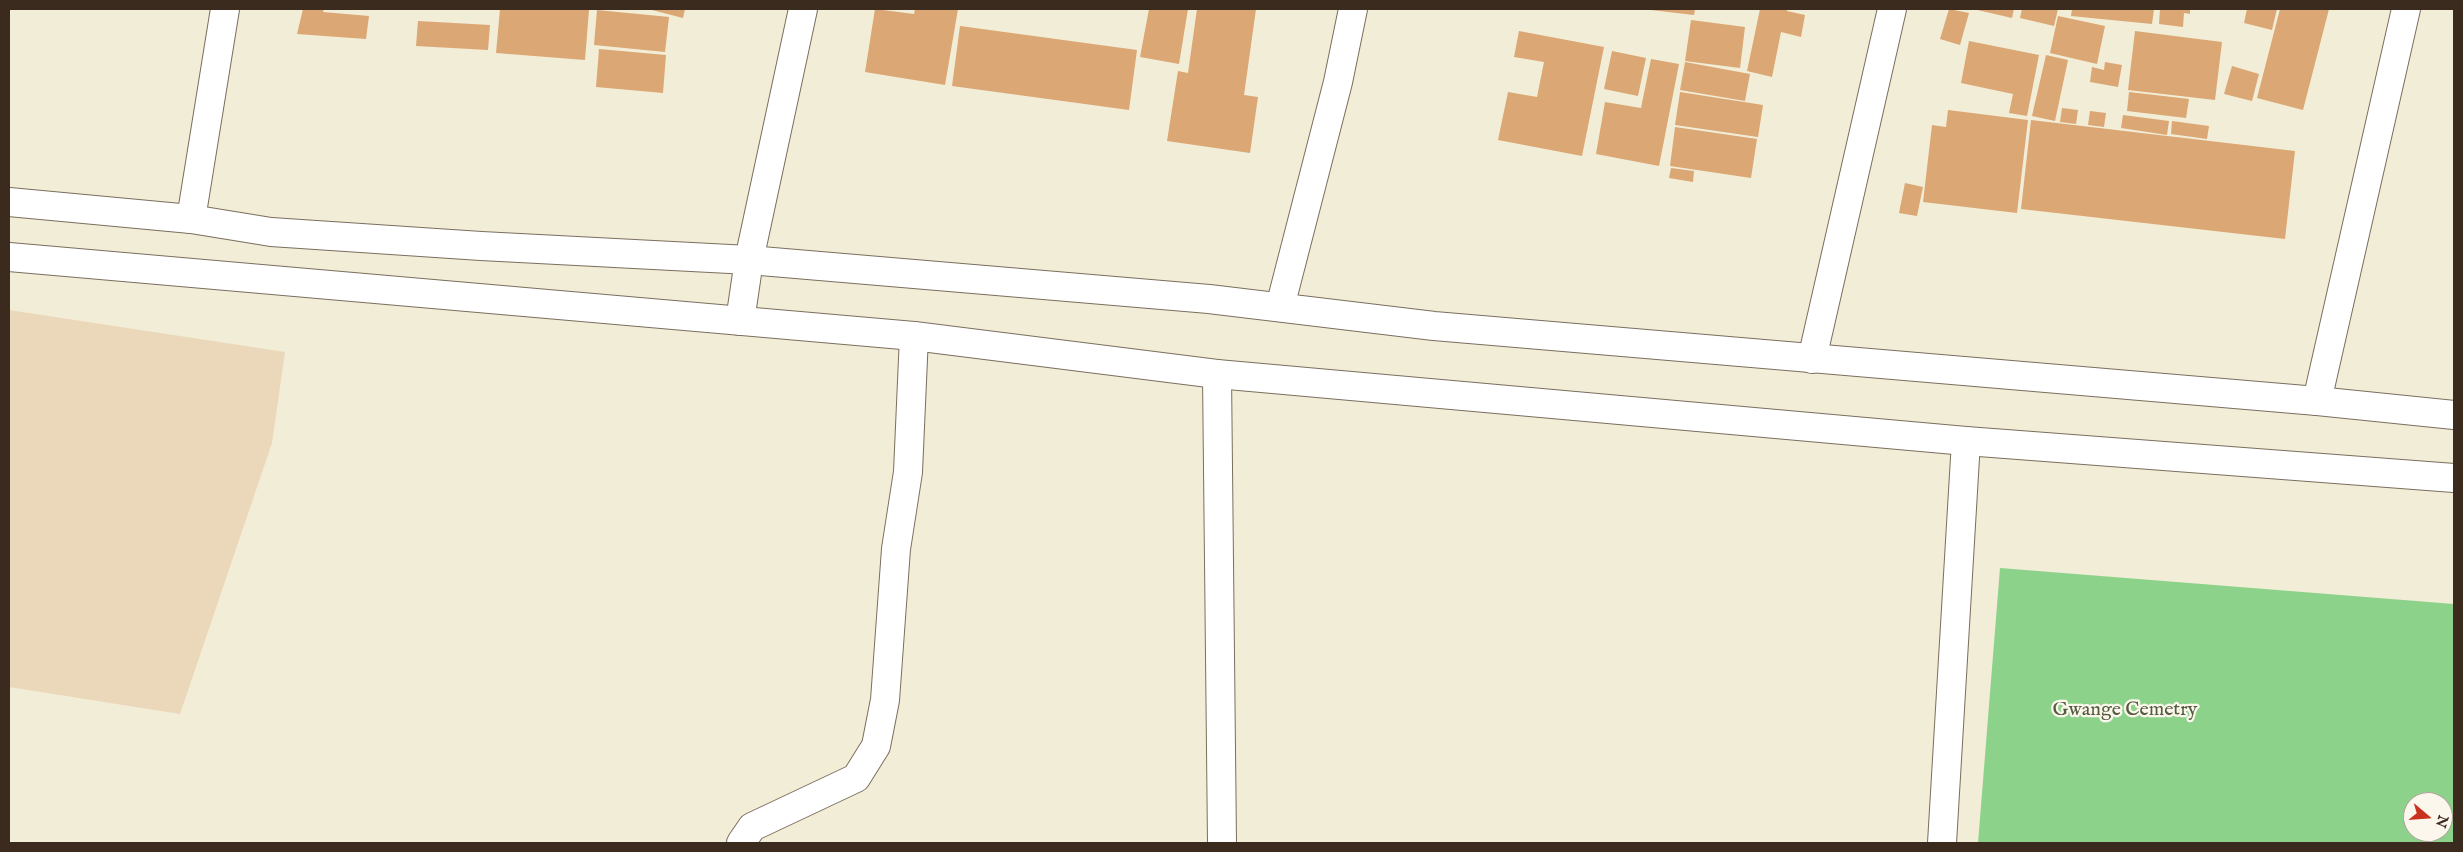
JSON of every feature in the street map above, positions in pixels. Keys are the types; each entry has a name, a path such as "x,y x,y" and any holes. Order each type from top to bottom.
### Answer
{"main road":[{"path":"191,219 225,9"},
{"path":"740,321 749,260 803,9"},
{"path":"1280,307 1338,82 1353,9"},
{"path":"1812,360 1892,9"},
{"path":"2318,401 2406,9"},
{"path":"9,202 191,219 281,232 481,246 749,260 1280,307 1434,326 1812,360 2318,401 2454,415"},
{"path":"9,257 914,336 1217,374 1966,441 2454,478"},
{"path":"741,843 752,826 856,778 876,746 885,700 896,549 908,472 914,336"},
{"path":"1217,374 1222,843"},
{"path":"1942,843 1966,441"}],"shaded area":[{"path":"9,310 285,352 272,443 180,714 9,687"}],"green space":[{"name":"Gwange Cemetry","path":"2000,568 2454,604 2454,843 1978,843"}],"building":[{"path":"303,9 324,9 323,12 369,16 366,39 297,34"},
{"path":"500,9 589,10 585,60 496,53"},
{"path":"648,9 685,9 683,18"},
{"path":"875,9 914,14 915,9 958,9 945,85 865,72"},
{"path":"1149,9 1188,9 1179,64 1140,57"},
{"path":"1197,9 1256,9 1244,95 1258,97 1250,153 1167,141 1178,71 1188,73"},
{"path":"1642,9 1695,9 1694,15"},
{"path":"1760,9 1787,9 1787,11 1805,15 1801,37 1781,32 1772,77 1747,71"},
{"path":"1949,9 1969,13 1960,45 1940,39"},
{"path":"1973,9 2014,9 2012,18"},
{"path":"2022,9 2058,9 2054,26 2020,18"},
{"path":"2072,9 2154,9 2152,24 2071,16"},
{"path":"2160,9 2190,9 2190,14 2184,13 2183,27 2159,24"},
{"path":"2247,9 2277,9 2272,30 2244,23"},
{"path":"2280,9 2329,9 2303,110 2257,98"},
{"path":"597,10 669,17 665,52 594,45"},
{"path":"2058,16 2105,26 2097,64 2050,53"},
{"path":"1691,20 1745,27 1740,68 1685,61"},
{"path":"418,21 490,25 488,50 416,46"},
{"path":"960,26 1137,50 1129,110 952,86"},
{"path":"1519,31 1604,47 1582,156 1498,140 1508,92 1537,97 1544,62 1514,57"},
{"path":"2135,31 2222,42 2215,100 2128,90"},
{"path":"1969,41 2039,55 2027,116 2009,113 2013,94 1961,83"},
{"path":"599,49 666,55 663,93 596,87"},
{"path":"1612,51 1646,58 1638,96 1604,89"},
{"path":"2046,55 2068,60 2055,121 2032,116"},
{"path":"1651,59 1679,64 1659,166 1596,154 1605,102 1641,108"},
{"path":"1685,62 1750,74 1745,101 1680,90"},
{"path":"2105,62 2122,65 2118,87 2090,82 2092,67 2104,70"},
{"path":"2232,66 2259,74 2252,101 2224,94"},
{"path":"1680,92 1763,105 1758,137 1675,125"},
{"path":"2129,92 2189,99 2186,118 2127,111"},
{"path":"2062,108 2078,110 2076,124 2060,122"},
{"path":"1948,110 2028,120 2017,213 1923,202 1932,125 1946,127"},
{"path":"2090,111 2106,113 2104,127 2088,125"},
{"path":"2123,115 2169,121 2167,135 2121,128"},
{"path":"2031,120 2295,151 2285,239 2021,209"},
{"path":"2172,121 2209,126 2207,139 2171,134"},
{"path":"1675,127 1757,139 1751,178 1670,166"},
{"path":"1671,168 1694,171 1693,182 1669,178"},
{"path":"1905,183 1923,187 1917,216 1899,213"}]}
